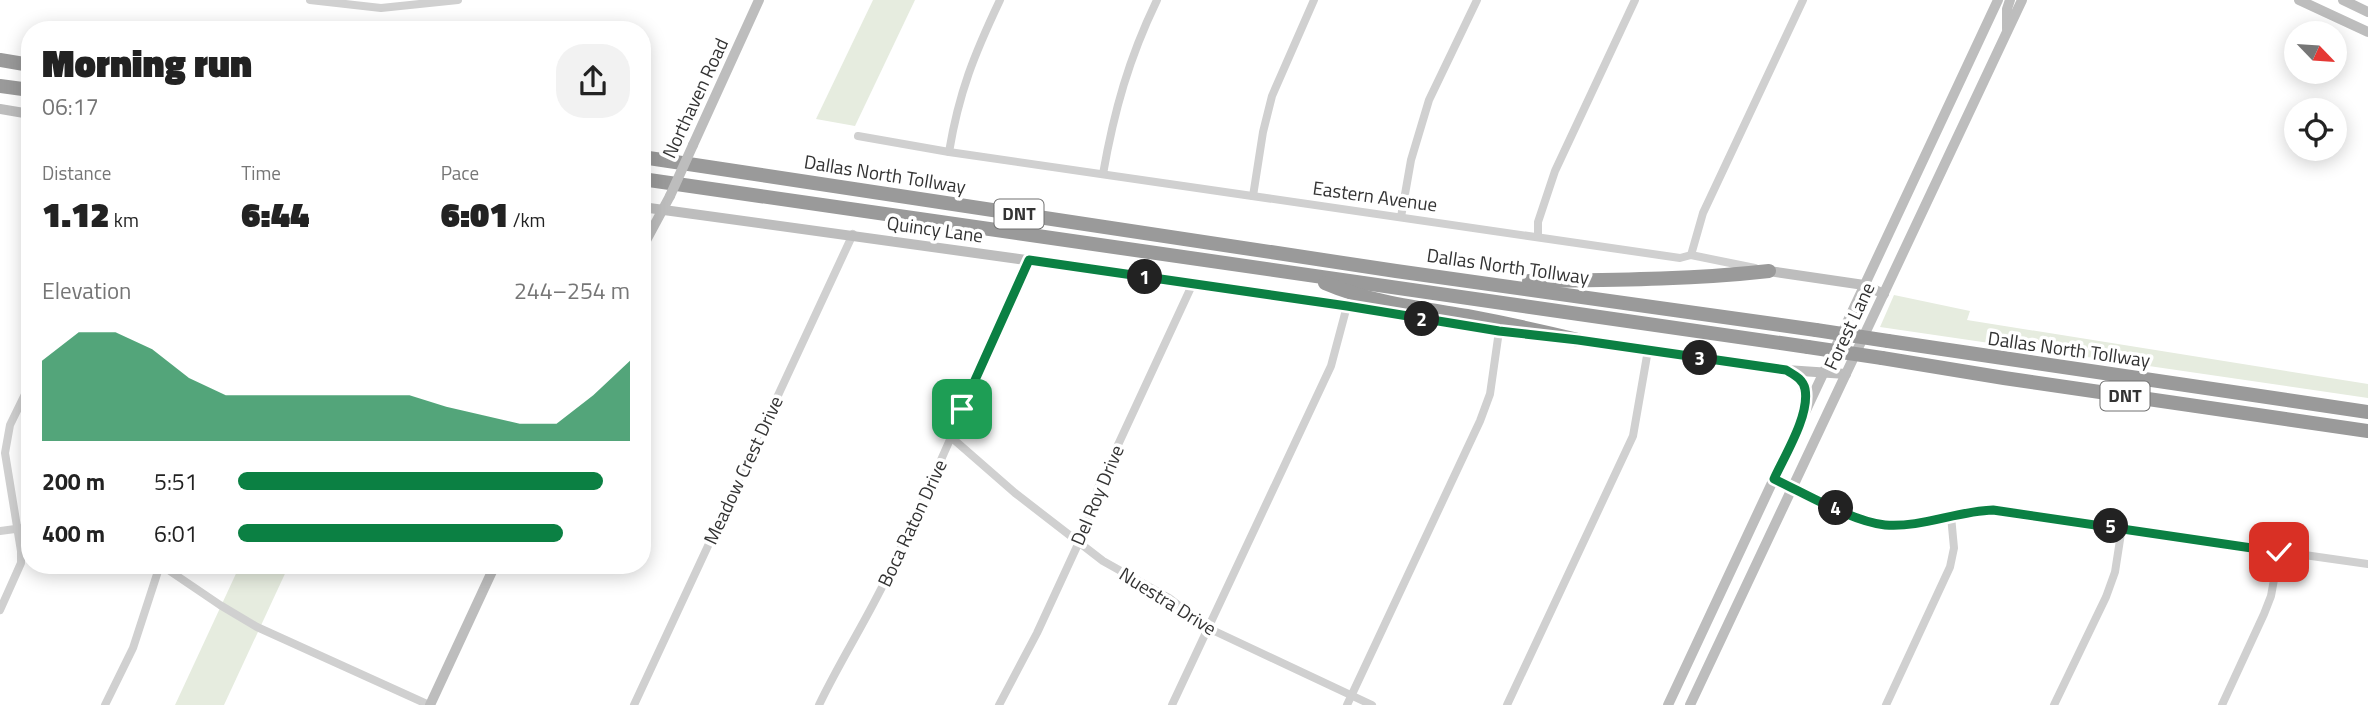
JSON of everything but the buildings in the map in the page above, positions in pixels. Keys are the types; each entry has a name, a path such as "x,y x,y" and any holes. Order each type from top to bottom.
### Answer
{"highway":[{"path":"0,60 21,64"},
{"path":"0,86 21,89"},
{"name":"Dallas North Tollway","path":"651,158 1396,271 2368,412"},
{"name":"Dallas North Tollway","path":"651,180 1808,347 2368,431"},
{"path":"1482,282 1586,282 1721,276 1769,271"},
{"path":"1307,275 1346,292 1578,340"}],"main road":[{"name":"Northaven Road","path":"651,232 694,145 759,0"},
{"name":"Forest Lane","path":"1668,705 1998,0"},
{"path":"2007,32 2007,9 2010,0"},
{"name":"Forest Lane","path":"1690,705 2022,0"},
{"path":"2299,0 2368,32"},
{"path":"2325,12 2331,0"},
{"path":"2343,0 2368,12"},
{"path":"1967,66 1987,75"},
{"path":"0,109 21,112"},
{"name":"Quincy Lane","path":"651,208 853,234 1193,283 1499,331 1786,370 1846,374"},
{"name":"Eastern Avenue","path":"1769,271 1864,285 1884,294"},
{"path":"1786,370 1798,377 1805,387 1805,410"},
{"path":"430,705 491,574"},
{"path":"1718,597 1737,606"}],"street":[{"path":"310,0 381,8 458,0"},
{"path":"949,152 957,106 974,54 1000,0"},
{"path":"1103,174 1111,125 1123,82 1137,41 1157,0"},
{"path":"1253,196 1263,132 1272,96 1314,0"},
{"path":"1401,217 1411,160 1429,100 1477,0"},
{"path":"1538,237 1538,222 1555,171 1635,0"},
{"path":"1691,255 1703,213 1803,0"},
{"name":"Eastern Avenue","path":"858,136 949,152 1680,258 1691,255 1769,271"},
{"name":"Meadow Crest Drive","path":"634,705 853,234"},
{"name":"Boca Raton Drive","path":"819,705 881,589 952,438 962,409 1029,260"},
{"name":"Del Roy Drive","path":"999,705 1037,633 1085,529 1098,488 1193,283"},
{"path":"1172,705 1331,366 1347,306"},
{"path":"1347,705 1480,421 1490,394 1499,331"},
{"path":"1507,705 1633,436 1648,350"},
{"path":"0,610 21,563 5,453 6,438 21,404"},
{"name":"Nuestra Drive","path":"952,438 1077,544 1169,598 1208,628 1372,705"},
{"path":"1774,479 1866,521 1885,525 1993,510 2368,564"},
{"path":"1886,705 1950,567 1954,548 1951,516"},
{"path":"2054,705 2106,597 2115,572 2122,527"},
{"path":"0,531 21,528"},
{"path":"2222,705 2271,597 2279,552"},
{"path":"105,705 133,648 158,574"},
{"path":"174,574 219,605 257,626 430,705"}],"shaded area":[{"path":"873,0 915,0 855,126 816,119"},
{"path":"1894,295 1970,311 1967,320 2368,384 2368,398 1880,327"},
{"path":"236,574 285,574 224,705 175,705"}],"route":[{"path":"962,409 1029,260 1499,331 1786,370 1798,377 1805,387 1805,410 1774,479 1866,521 1885,525 1907,524 1993,510 2279,552"}]}
